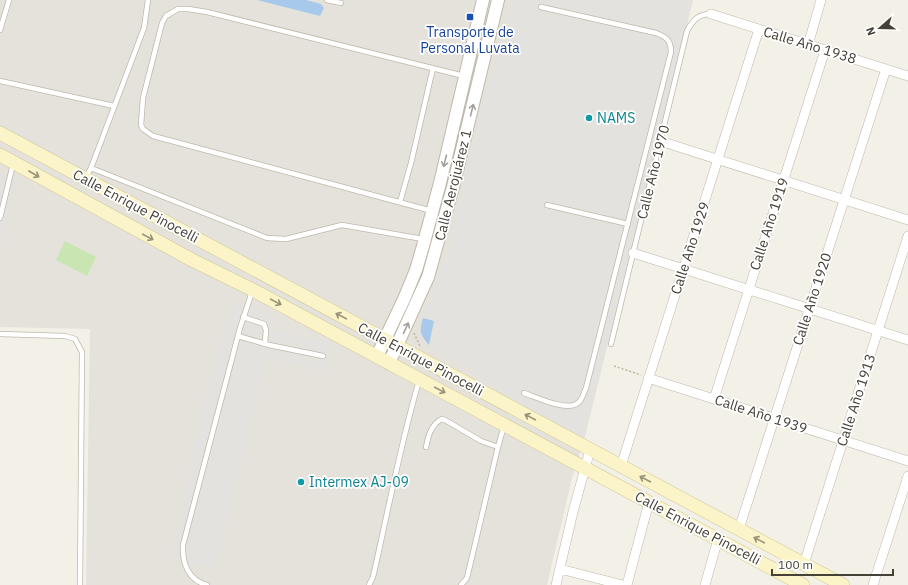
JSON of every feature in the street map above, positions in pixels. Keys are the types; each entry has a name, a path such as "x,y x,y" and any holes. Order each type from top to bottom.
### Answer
{"main road":[{"name":"Calle Enrique Pinocelli","path":"0,133 88,173 385,339 843,585"},
{"name":"Calle Enrique Pinocelli","path":"0,155 192,260 253,290 377,356 802,585"}],"street":[{"name":"Calle Aerojuárez 1","path":"377,356 412,281 425,239 484,0"},
{"name":"Calle Aerojuárez 1","path":"390,363 428,278 453,187 498,0"},
{"path":"808,45 821,0"},
{"name":"Calle Año 1938","path":"711,14 908,76"},
{"name":"Calle Año 1929","path":"621,466 759,29"},
{"name":"Calle Año 1919","path":"714,399 825,50"},
{"name":"Calle Año 1920","path":"738,529 886,69"},
{"path":"660,141 908,220"},
{"name":"Calle Año 1913","path":"804,564 908,236"},
{"path":"633,253 908,340"},
{"name":"Calle Año 1939","path":"648,378 908,461"},
{"path":"556,585 584,467 590,450"},
{"path":"873,585 908,476"},
{"path":"628,585 649,502"},
{"path":"704,585 718,539"},
{"path":"560,569 623,585"}],"lane":[{"path":"0,30 9,0"},
{"path":"148,0 144,28 88,173 267,238 286,238 342,225 425,239"},
{"path":"327,0 340,3"},
{"path":"524,393 568,406 578,403 586,388 671,52 669,40 656,33 541,7"},
{"path":"433,211 170,142 153,136 147,133 141,126 143,98 162,23 166,16 178,9 188,9 231,18 466,76"},
{"name":"Calle Año 1970","path":"611,344 687,31 696,18 704,14 711,14"},
{"path":"400,202 418,135 433,68"},
{"path":"0,81 114,106"},
{"path":"0,218 13,162"},
{"path":"547,205 628,224"},
{"path":"207,585 198,582 188,572 183,558 183,545 238,336 253,290"},
{"path":"243,318 264,324 266,330 265,343"},
{"path":"0,334 65,336 76,340 82,352 80,585"},
{"path":"238,336 323,356"},
{"path":"369,585 374,577 411,407 420,380"},
{"path":"426,447 432,428 442,419 481,441 498,447"},
{"path":"461,585 467,578 498,447 505,425"}],"path":[{"path":"413,333 417,342 421,346"},
{"path":"614,366 648,378"}],"shaded area":[{"path":"0,0 693,0 585,435 572,478 547,585 86,585 90,329 0,327"},
{"path":"511,0 693,0 584,440 485,382 477,374 431,348 422,337 420,327 440,268 448,258 462,204 464,177 491,70 500,51 510,14"},
{"path":"0,172 15,180 0,247"},
{"path":"231,304 275,315 272,329 331,344 325,372 266,356 215,569 172,558 203,404"}],"green space":[{"path":"65,241 96,257 87,276 56,260"}],"water":[{"path":"257,0 306,0 321,4 324,8 320,16"},
{"path":"423,318 434,321 429,345 421,333"}],"place":[{"name":"Transporte de Personal Luvata","path":"470,17"},
{"name":"NAMS","path":"589,118"},
{"name":"Intermex AJ-09","path":"301,482"}]}
